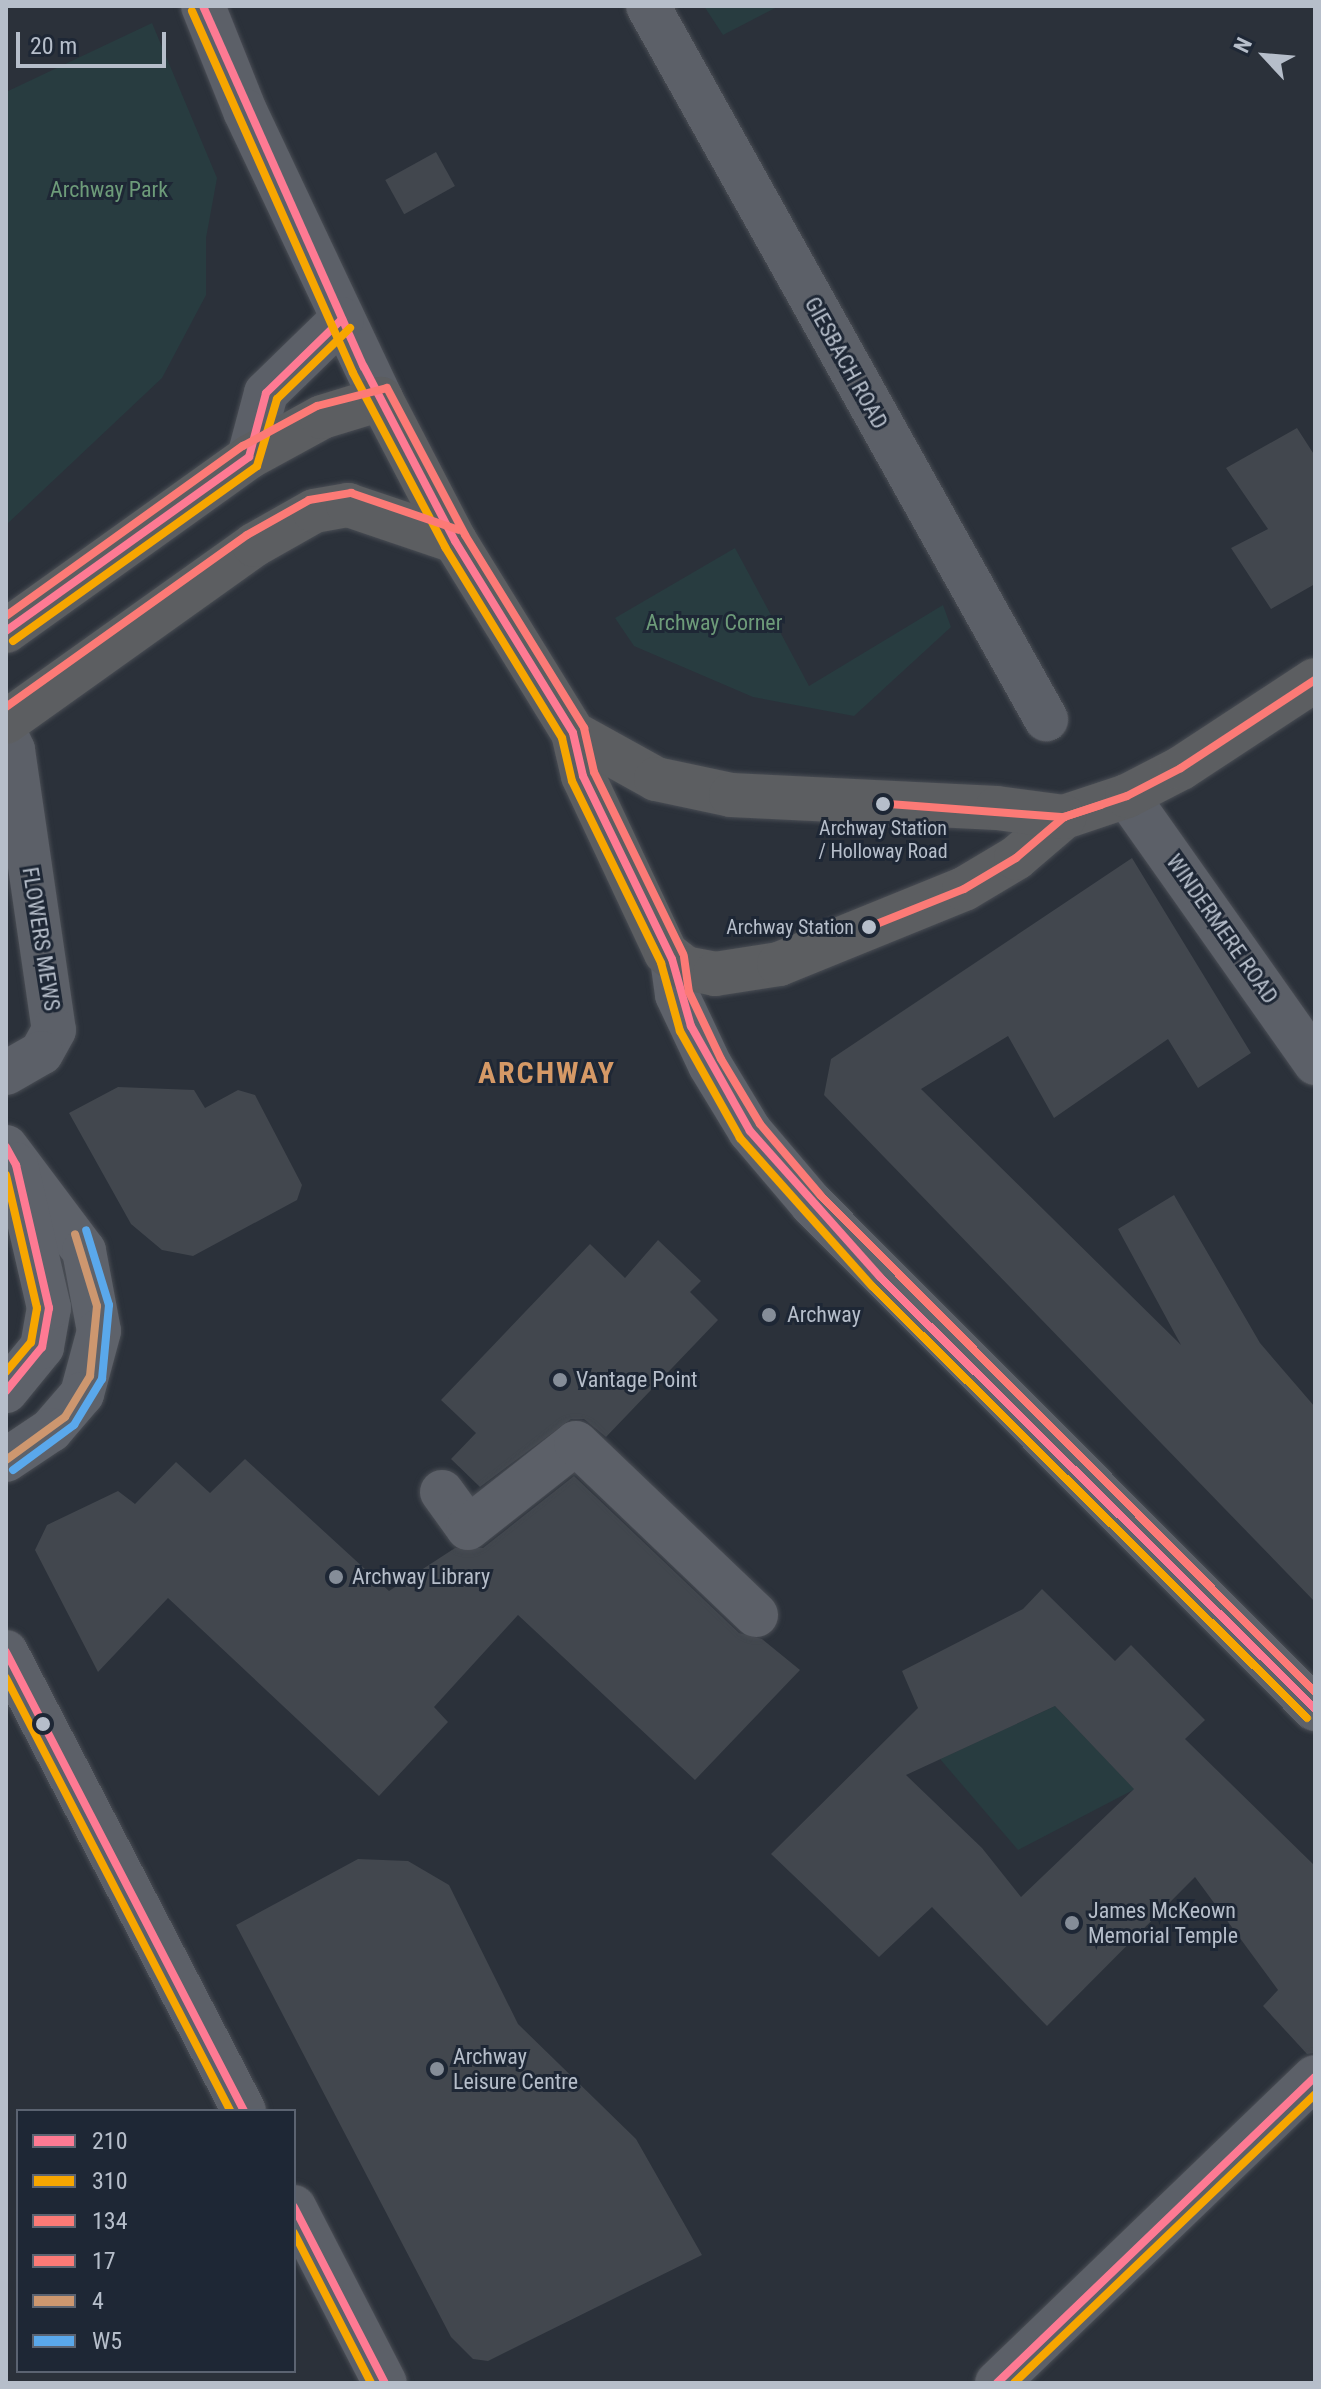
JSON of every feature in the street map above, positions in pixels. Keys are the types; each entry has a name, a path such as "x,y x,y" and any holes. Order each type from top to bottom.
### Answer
{"highway":[{"path":"6,631 249,457 322,417 381,399 455,541 573,733 583,776 672,959 698,972 746,974 813,951 964,889 1016,858 1064,817 1127,796 1315,680"},
{"path":"6,722 254,545 314,511 348,505 455,541"},
{"path":"573,733 656,779 731,795 1064,817"}],"main road":[{"path":"672,959 677,995 710,1065 750,1131 791,1180 880,1277 1307,1690"},
{"path":"6,1460 65,1417 90,1376 99,1331 89,1265 66,1219 11,1156"},
{"path":"6,1391 42,1347 49,1308 11,1156"}],"street":[{"path":"203,6 342,319 381,399"},
{"name":"GIESBACH ROAD","path":"648,6 1046,719"},
{"path":"249,457 266,393 342,319"},
{"name":"FLOWERS MEWS","path":"6,735 13,750 54,1030 41,1053 6,1073"},
{"name":"WINDERMERE ROAD","path":"1127,796 1315,1063"},
{"path":"442,1492 468,1528 576,1443 756,1615"},
{"path":"6,1652 243,2109"},
{"path":"997,2383 1315,2077"},
{"path":"296,2211 385,2383"}],"green space":[{"path":"704,6 779,6 723,35"},
{"name":"Archway Park","path":"152,23 217,178 206,238 206,295 162,378 6,525 6,92"},
{"name":"Archway Corner","path":"735,548 809,686 943,605 951,627 854,716 753,697 634,646 615,618"},
{"path":"1055,1706 1135,1789 1018,1850 940,1759"}],"building":[{"path":"436,152 455,186 404,214 385,180"},
{"path":"1297,428 1315,456 1315,584 1271,609 1231,548 1268,529 1226,468"},
{"path":"1132,858 1251,1053 1198,1088 1168,1039 1054,1118 1008,1036 921,1089 1181,1345 1118,1229 1174,1195 1260,1343 1315,1407 1315,1602 824,1095 831,1059"},
{"path":"118,1087 194,1090 205,1108 238,1090 255,1095 302,1185 297,1200 193,1256 162,1250 131,1224 69,1113"},
{"name":"Vantage Point","path":"658,1240 701,1281 690,1292 718,1320 606,1437 584,1419 571,1419 480,1487 451,1459 476,1433 441,1400 590,1244 625,1278"},
{"path":"245,1459 389,1591 455,1548 483,1548 574,1476 739,1633 762,1639 800,1670 695,1780 518,1615 434,1707 448,1722 379,1796 168,1598 98,1672 35,1550 47,1525 118,1491 135,1504 176,1462 210,1493"},
{"path":"1042,1589 1115,1661 1131,1645 1205,1720 1185,1739 1315,1866 1315,2053 1307,2054 1263,2006 1278,1990 1195,1877 1047,2026 932,1907 879,1957 771,1854 918,1708 902,1671 1023,1609","holes":["1055,1706 1134,1789 1021,1897 982,1848 906,1775"]},
{"name":"Archway Leisure Centre","path":"358,1859 408,1861 449,1885 518,2024 636,2139 702,2255 488,2361 473,2359 451,2337 236,1925"}],"transit line":[{"name":"210","path":"203,6 364,367 455,541 573,733 583,776 672,959 691,1026 750,1131 880,1277 1315,1709"},
{"name":"310","path":"192,11 353,373 445,547 562,738 572,781 661,963 680,1031 740,1138 872,1286 1307,1718"},
{"name":"210","path":"6,631 249,457 266,393 342,319"},
{"name":"310","path":"13,641 257,466 277,399 350,328"},
{"name":"134","path":"6,616 243,446 317,406 387,388 465,535 584,728 594,772 683,954"},
{"name":"134","path":"6,707 247,535 309,500 351,493 459,530"},
{"name":"17","path":"869,927 964,889 1016,858 1064,817 1127,796 1181,768 1315,680"},
{"name":"17","path":"876,803 1064,817 1101,805"},
{"name":"134","path":"684,957 689,992 721,1059 760,1124 821,1196 1315,1692"},
{"name":"210","path":"6,1147 16,1165 49,1308 42,1347 6,1391"},
{"name":"310","path":"6,1175 37,1308 31,1342 6,1372"},
{"name":"W5","path":"13,1470 74,1425 102,1379 109,1305 86,1230"},
{"name":"4","path":"6,1460 65,1417 90,1376 97,1306 75,1234"},
{"name":"210","path":"6,1652 243,2109"},
{"name":"310","path":"6,1678 229,2109"},
{"name":"210","path":"997,2383 1315,2077"},
{"name":"310","path":"1014,2383 1315,2094"},
{"name":"210","path":"296,2211 385,2383"},
{"name":"310","path":"296,2237 371,2383"}],"place":[{"name":"Archway Station / Holloway Road","path":"883,804"},
{"name":"Archway Station","path":"869,927"},
{"name":"Archway","path":"769,1315"},
{"name":"Vantage Point","path":"560,1380"},
{"name":"Archway Library","path":"336,1577"},
{"name":"James McKeown Memorial Temple","path":"1072,1923"},
{"name":"Archway Leisure Centre","path":"437,2069"}],"district":[{"name":"ARCHWAY","path":"547,1073"}]}
